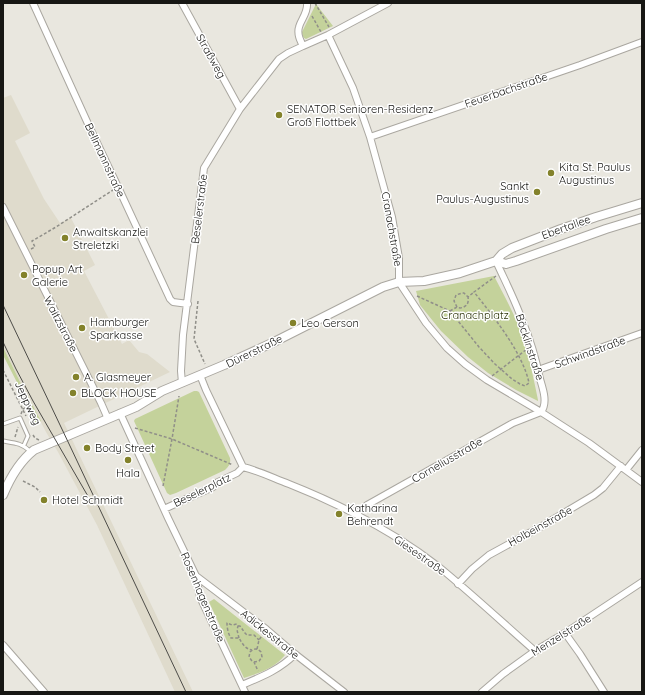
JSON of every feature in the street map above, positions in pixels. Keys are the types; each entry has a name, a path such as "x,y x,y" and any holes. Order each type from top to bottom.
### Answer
{"main road":[{"name":"Ebertallee","path":"496,262 502,254 512,248 596,217 642,203"},
{"name":"Ebertallee","path":"399,282 424,281 460,273 496,262 506,264 642,218"},
{"name":"Dürerstraße","path":"3,495 13,474 21,463 31,453 43,446 108,419 140,404 162,391 274,342 383,287 399,282"}],"street":[{"name":"Bellmannstraße","path":"33,3 170,299 173,302 188,304"},
{"name":"Straßweg","path":"182,3 240,109"},
{"path":"303,46 299,39 299,27 307,10 307,3"},
{"name":"Beselerstraße","path":"182,383 181,371 184,335 204,168 240,109 279,59 288,53 328,35 388,3"},
{"name":"Cranachstraße","path":"328,35 352,88 370,137 392,218 399,258 399,282 426,323 447,348 486,380 541,412 642,482"},
{"name":"Feuerbachstraße","path":"370,137 573,68 642,42"},
{"name":"Waitzstraße","path":"3,207 108,419"},
{"name":"Böcklinstraße","path":"496,262 517,307 531,345 545,403 541,412"},
{"name":"Schwindstraße","path":"538,370 642,333"},
{"name":"Beselerplatz","path":"120,413 164,509 213,487 218,482 237,473 243,467 200,375"},
{"name":"Corneliusstraße","path":"356,514 367,505 513,423 541,412"},
{"name":"Holbeinstraße","path":"458,584 472,569 489,555 594,495 642,450"},
{"name":"Giesestraße","path":"243,467 304,490 356,514 413,549 438,567 535,651"},
{"name":"Rosenhagenstraße","path":"164,509 196,576 200,597 245,692"},
{"name":"Adickesstraße","path":"196,576 266,629 295,654 344,692"},
{"name":"Menzelstraße","path":"482,692 503,674 535,651 642,582"},
{"path":"565,633 604,692"},
{"path":"3,645 44,692"},
{"path":"242,685 279,667 295,654"}],"lane":[{"path":"3,424 20,418 28,436 24,445"},
{"path":"3,441 24,445 31,453"}],"path":[{"path":"315,3 328,35"},
{"path":"307,10 328,35"},
{"path":"25,252 35,247 32,241 118,187"},
{"path":"468,297 497,275"},
{"path":"416,295 450,311 479,347 501,369 520,384 525,386 529,383 528,375 518,355 495,319 474,292"},
{"path":"450,311 468,304 468,297 464,293 456,295 454,301 457,307"},
{"path":"198,301 194,338 206,366"},
{"path":"486,380 531,345"},
{"name":"Jeppweg","path":"3,370 26,416"},
{"path":"163,486 179,396"},
{"path":"20,418 22,409 29,406"},
{"path":"15,437 18,427 22,423"},
{"path":"135,428 172,439 233,465"},
{"name":"Jeppweg","path":"32,431 35,438 40,440"},
{"path":"23,481 35,487 40,492"},
{"path":"239,638 231,638 227,623 240,626 247,635 254,635 259,640"},
{"path":"238,626 237,630 239,638 245,646 249,650 257,649"},
{"path":"257,649 259,640 266,629"},
{"path":"254,662 259,661 262,657 261,652 257,649"},
{"path":"252,650 249,657 254,662 259,673"}],"shaded area":[{"path":"11,95 30,133 15,141 44,199 60,223 71,218 95,265 84,271 122,344 129,340 139,352 147,354 170,372 64,423 193,692 175,692 97,525 46,432 3,347 3,98"}],"green space":[{"path":"316,4 333,26 306,39 304,38 302,32"},
{"name":"Cranachplatz","path":"494,276 511,309 525,343 538,401 488,373 468,357 441,331 420,305 416,291"},
{"path":"3,347 41,421 35,423 29,406 3,355"},
{"path":"194,391 199,392 230,458 230,463 225,470 170,495 167,493 134,421 135,419"},
{"path":"214,599 285,655 281,660 272,667 244,678 209,602"}],"tram line":[{"path":"3,305 186,692"},
{"path":"3,342 33,401 89,498"}],"place":[{"name":"SENATOR Senioren-Residenz Groß Flottbek","path":"279,115"},
{"name":"Kita St. Paulus Augustinus","path":"551,173"},
{"name":"Sankt Paulus-Augustinus","path":"537,192"},
{"name":"Anwaltskanzlei Streletzki","path":"65,238"},
{"name":"Popup Art Galerie","path":"24,275"},
{"name":"Leo Gerson","path":"293,323"},
{"name":"Hamburger Sparkasse","path":"82,328"},
{"name":"A. Glasmeyer","path":"76,377"},
{"name":"BLOCK HOUSE","path":"73,393"},
{"name":"Body Street","path":"87,448"},
{"name":"Hala","path":"128,460"},
{"name":"Hotel Schmidt","path":"44,500"},
{"name":"Katharina Behrendt","path":"339,514"}]}
